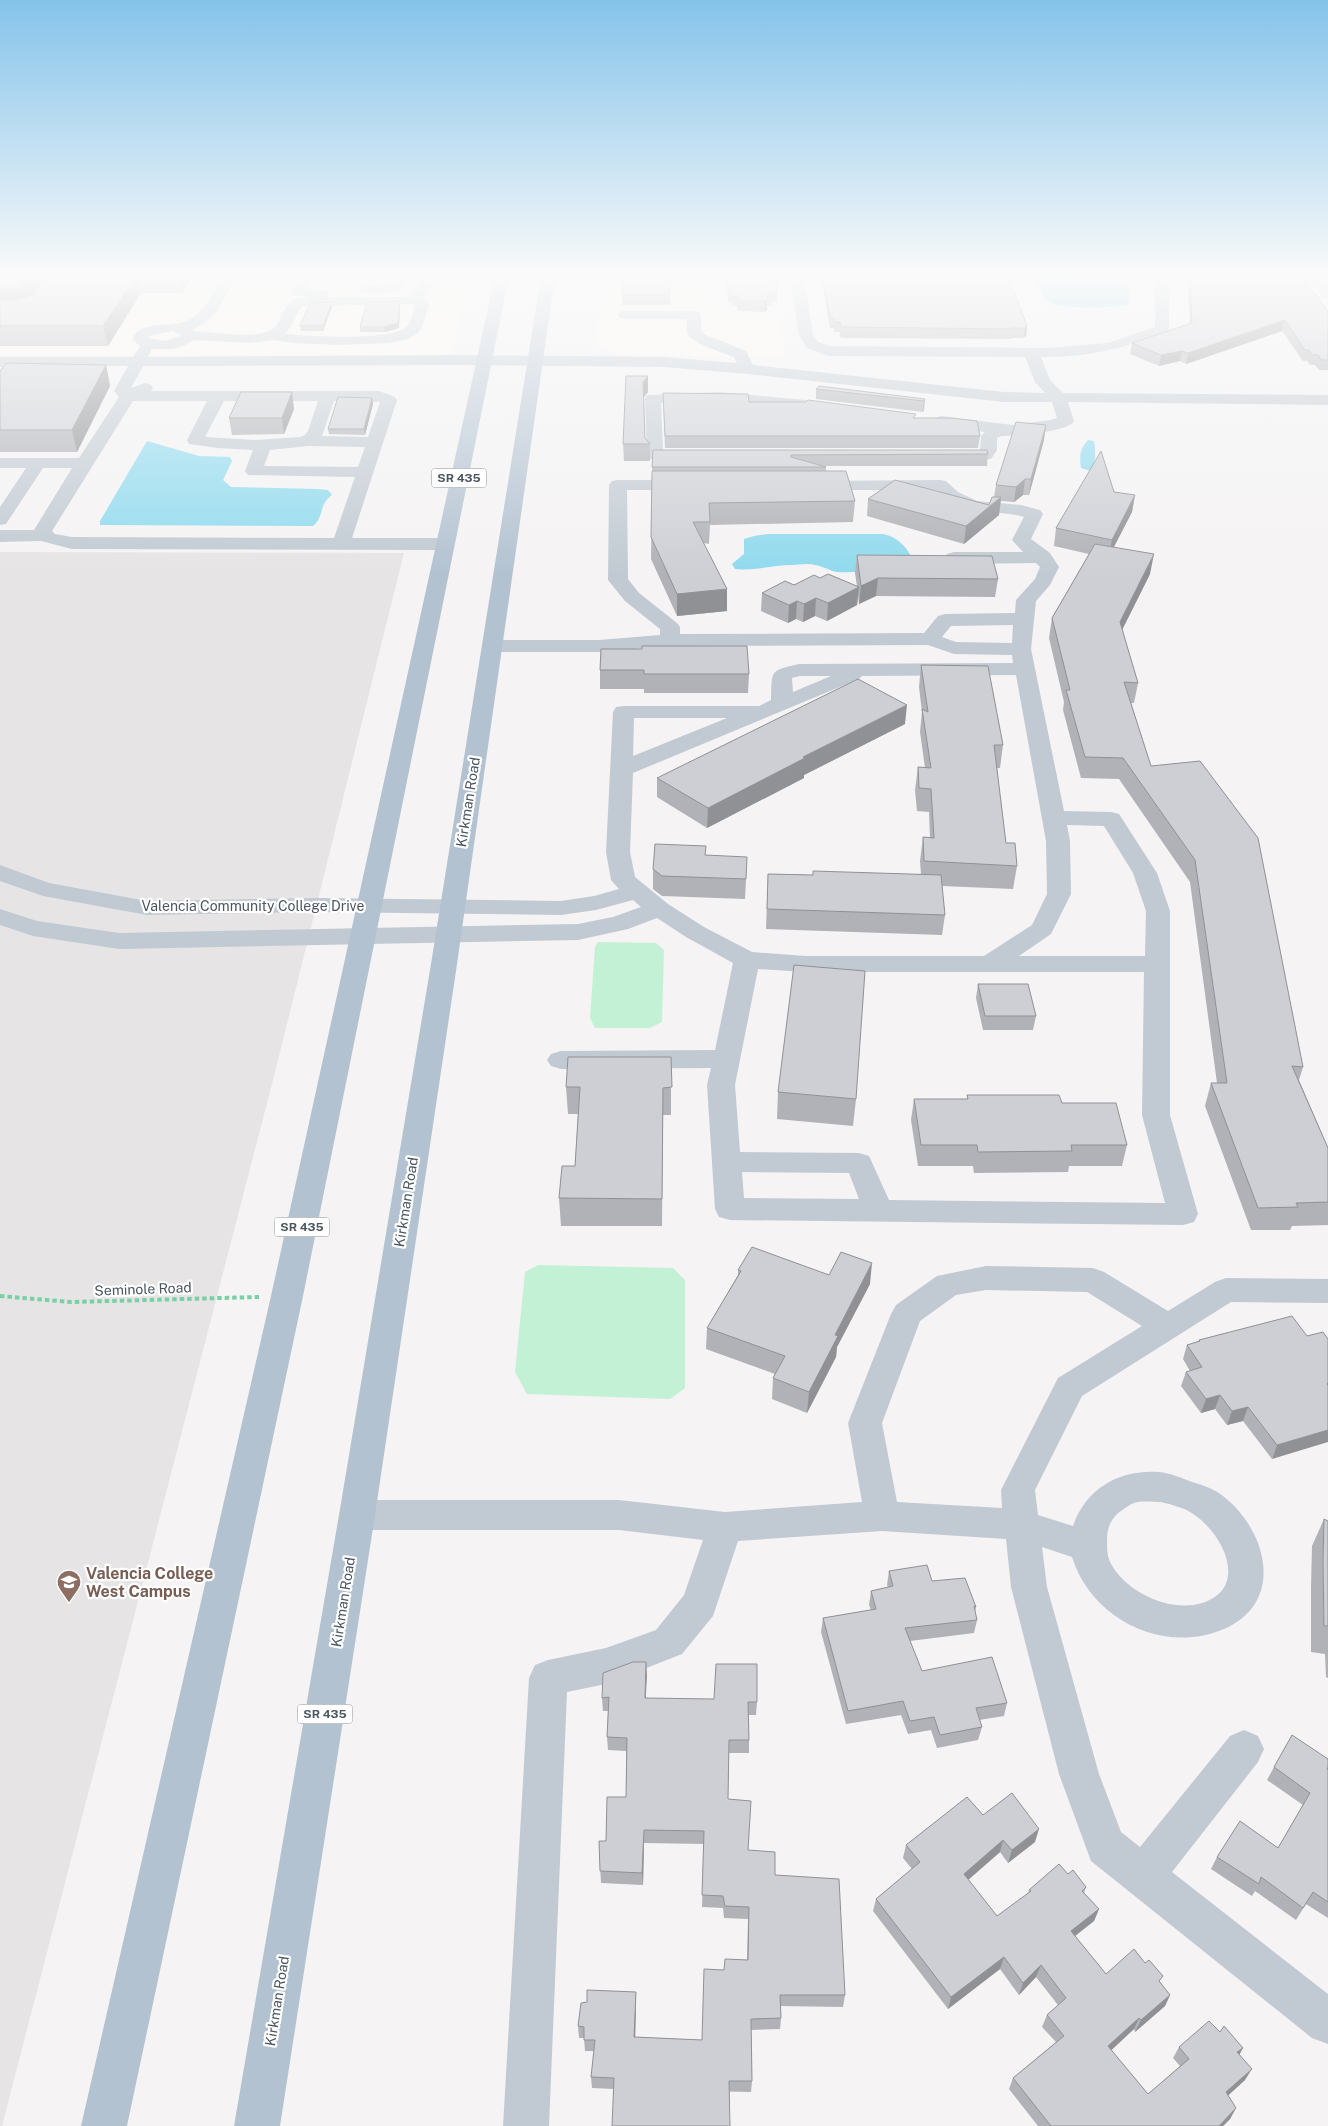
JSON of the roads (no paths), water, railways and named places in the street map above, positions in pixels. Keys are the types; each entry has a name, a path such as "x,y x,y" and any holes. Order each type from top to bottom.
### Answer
{"main road":[{"name":"SR 435","path":"104,2126 287,1296 481,375"},
{"name":"Kirkman Road","path":"257,2126 357,1515 533,375"}],"street":[{"path":"131,375 122,391 128,396 379,396 389,400 341,544"},
{"path":"160,375 128,396 42,532 46,536 72,543 445,544"},
{"path":"800,375 1004,397 1328,400"},
{"path":"1040,375 1043,382 1059,398"},
{"path":"937,455 985,456 989,450 989,436 997,432 1053,426 1066,421 1059,398 1060,382 1057,375"},
{"path":"218,396 195,440 217,444 295,444 309,441 375,442"},
{"path":"309,441 314,436 328,396"},
{"path":"704,455 655,455 653,398 720,397 831,408"},
{"path":"926,419 1011,430"},
{"path":"263,444 254,471 365,472"},
{"path":"0,463 84,463"},
{"path":"0,520 38,463"},
{"path":"670,640 670,627 632,597 618,580 618,485 706,485"},
{"path":"794,485 940,485 950,495 980,508 1024,510 1034,514 1021,540 1032,551 1043,557 1050,567 1043,581 1026,600 1021,649 1058,841 1059,894 1042,929 990,964"},
{"path":"0,536 46,536"},
{"path":"935,558 1043,557"},
{"path":"930,639 945,620 1024,619"},
{"path":"492,640 599,646 670,640 930,639 954,648 1021,649"},
{"path":"986,648 990,669"},
{"path":"622,768 864,670 1026,669"},
{"path":"771,708 624,712 618,852 623,880 659,909 708,940 747,960 806,964 1158,964"},
{"path":"747,960 721,1085 730,1209 1183,1214 1156,1116 1158,911 1145,873 1111,819 1054,818"},
{"name":"Valencia Community College Drive","path":"0,872 43,889 147,908 370,906 450,921"},
{"path":"0,917 33,928 119,940 364,935 450,921 596,903 636,892"},
{"path":"450,921 578,932 619,924 659,909"},
{"path":"561,1060 727,1059"},
{"path":"727,1162 860,1164 877,1211"},
{"path":"882,1516 865,1423 907,1314 948,1284 986,1278 1093,1280 1167,1326"},
{"path":"1328,1291 1226,1290 1070,1387 1018,1490 1029,1587 1079,1774 1106,1846 1328,2022"},
{"path":"1162,1487 1186,1493 1209,1506 1228,1522 1241,1543 1247,1564 1244,1585 1233,1604 1213,1617 1187,1622 1159,1619 1132,1608 1110,1590 1094,1569 1088,1546 1090,1525 1100,1507 1116,1495 1137,1488 1162,1487"},
{"path":"357,1515 619,1515 725,1528 882,1516 1022,1525 1088,1546"},
{"path":"526,2126 548,1678 606,1666 669,1642 700,1604 725,1528"},
{"path":"1143,1876 1244,1749"}],"water":[{"path":"1088,440 1094,441 1095,449 1095,460 1091,471 1081,468 1080,464 1082,449"},
{"path":"147,441 199,456 230,457 232,461 223,480 231,487 318,489 328,490 332,495 325,503 317,522 313,526 100,525 100,521"},
{"path":"768,534 889,535 901,543 914,561 857,572 834,571 809,564 735,569 732,564 744,554 744,539"}],"place":[{"name":"Valencia College West Campus","path":"69,1603"}]}
